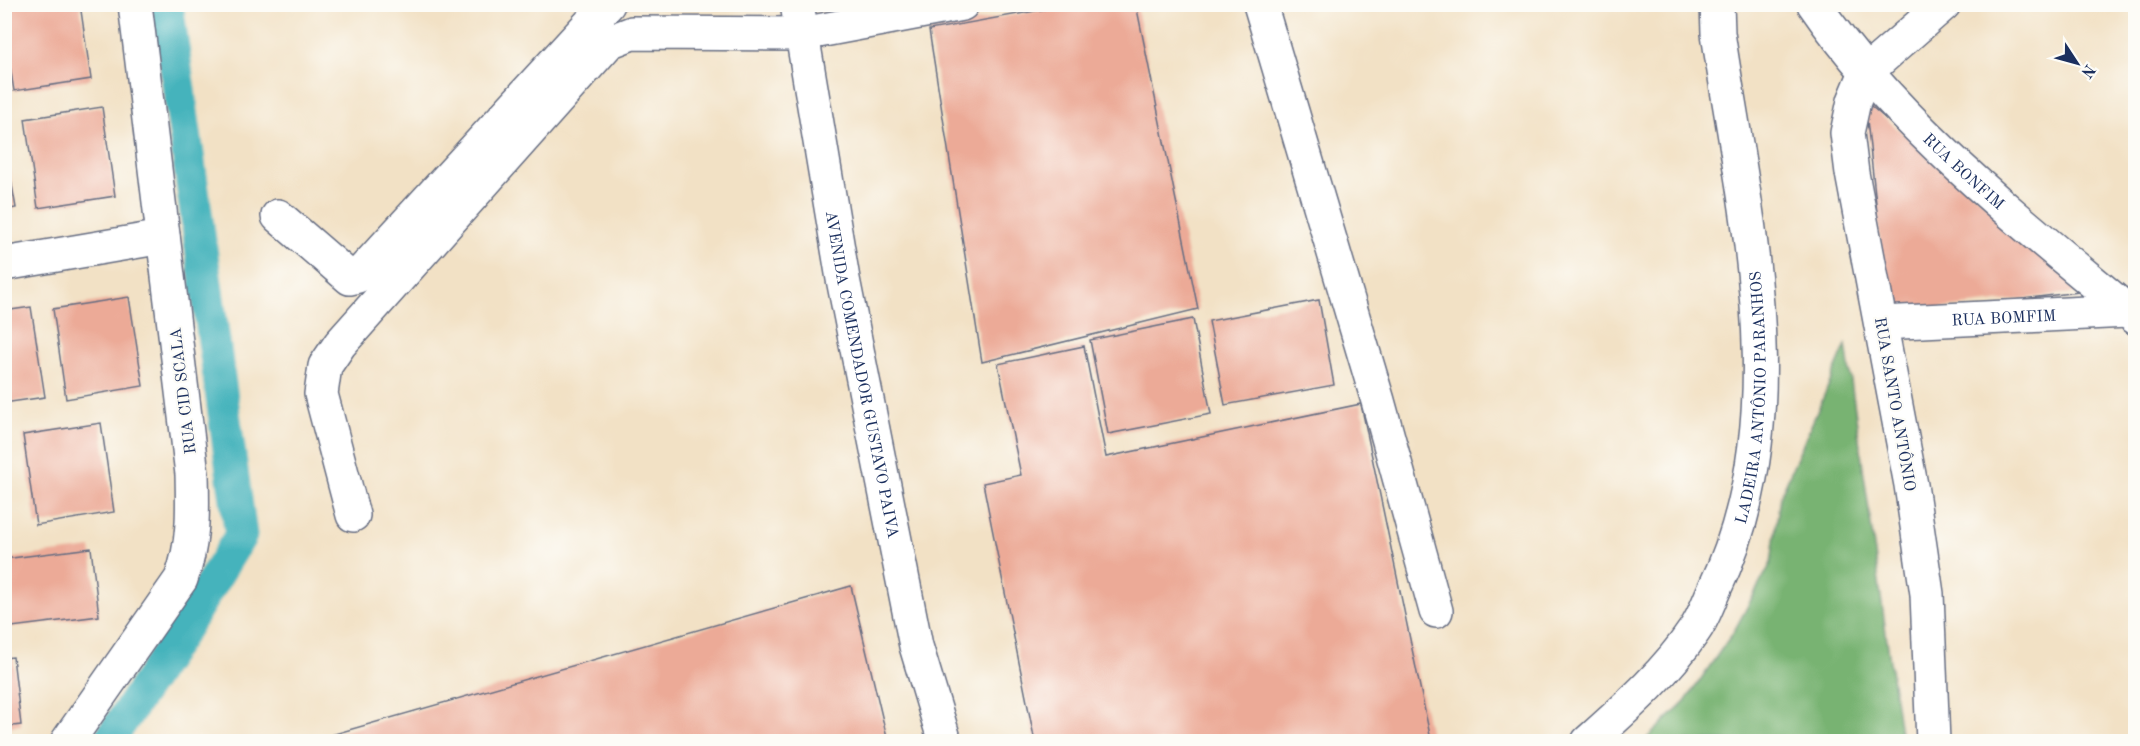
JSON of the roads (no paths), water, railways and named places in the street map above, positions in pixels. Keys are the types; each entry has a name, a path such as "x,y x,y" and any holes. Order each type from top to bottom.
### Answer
{"street":[{"name":"RUA CID SCALA","path":"67,741 181,579 189,557 193,520 192,474 135,4"},
{"path":"278,216 350,278 358,276 608,4"},
{"path":"353,515 321,394 325,366 340,344 609,42 632,33 962,4"},
{"path":"1260,4 1378,401 1436,611"},
{"name":"LADEIRA ANTÔNIO PARANHOS","path":"1588,741 1655,681 1695,630 1730,558 1751,480 1758,404 1760,346 1756,283 1718,33 1717,4"},
{"name":"RUA BONFIM","path":"1814,4 1866,72 1958,165 2132,314"},
{"path":"1866,72 1944,4"},
{"name":"AVENIDA COMENDADOR GUSTAVO PAIVA","path":"800,19 843,279 916,646 945,741"},
{"name":"RUA SANTO ANTÔNIO","path":"1866,72 1854,101 1847,133 1852,173 1911,485 1927,594 1933,741"},
{"path":"4,264 163,237"},
{"name":"RUA BOMFIM","path":"1881,323 2132,314"}],"waterway":[{"path":"108,742 183,630 241,535 167,4"}]}
